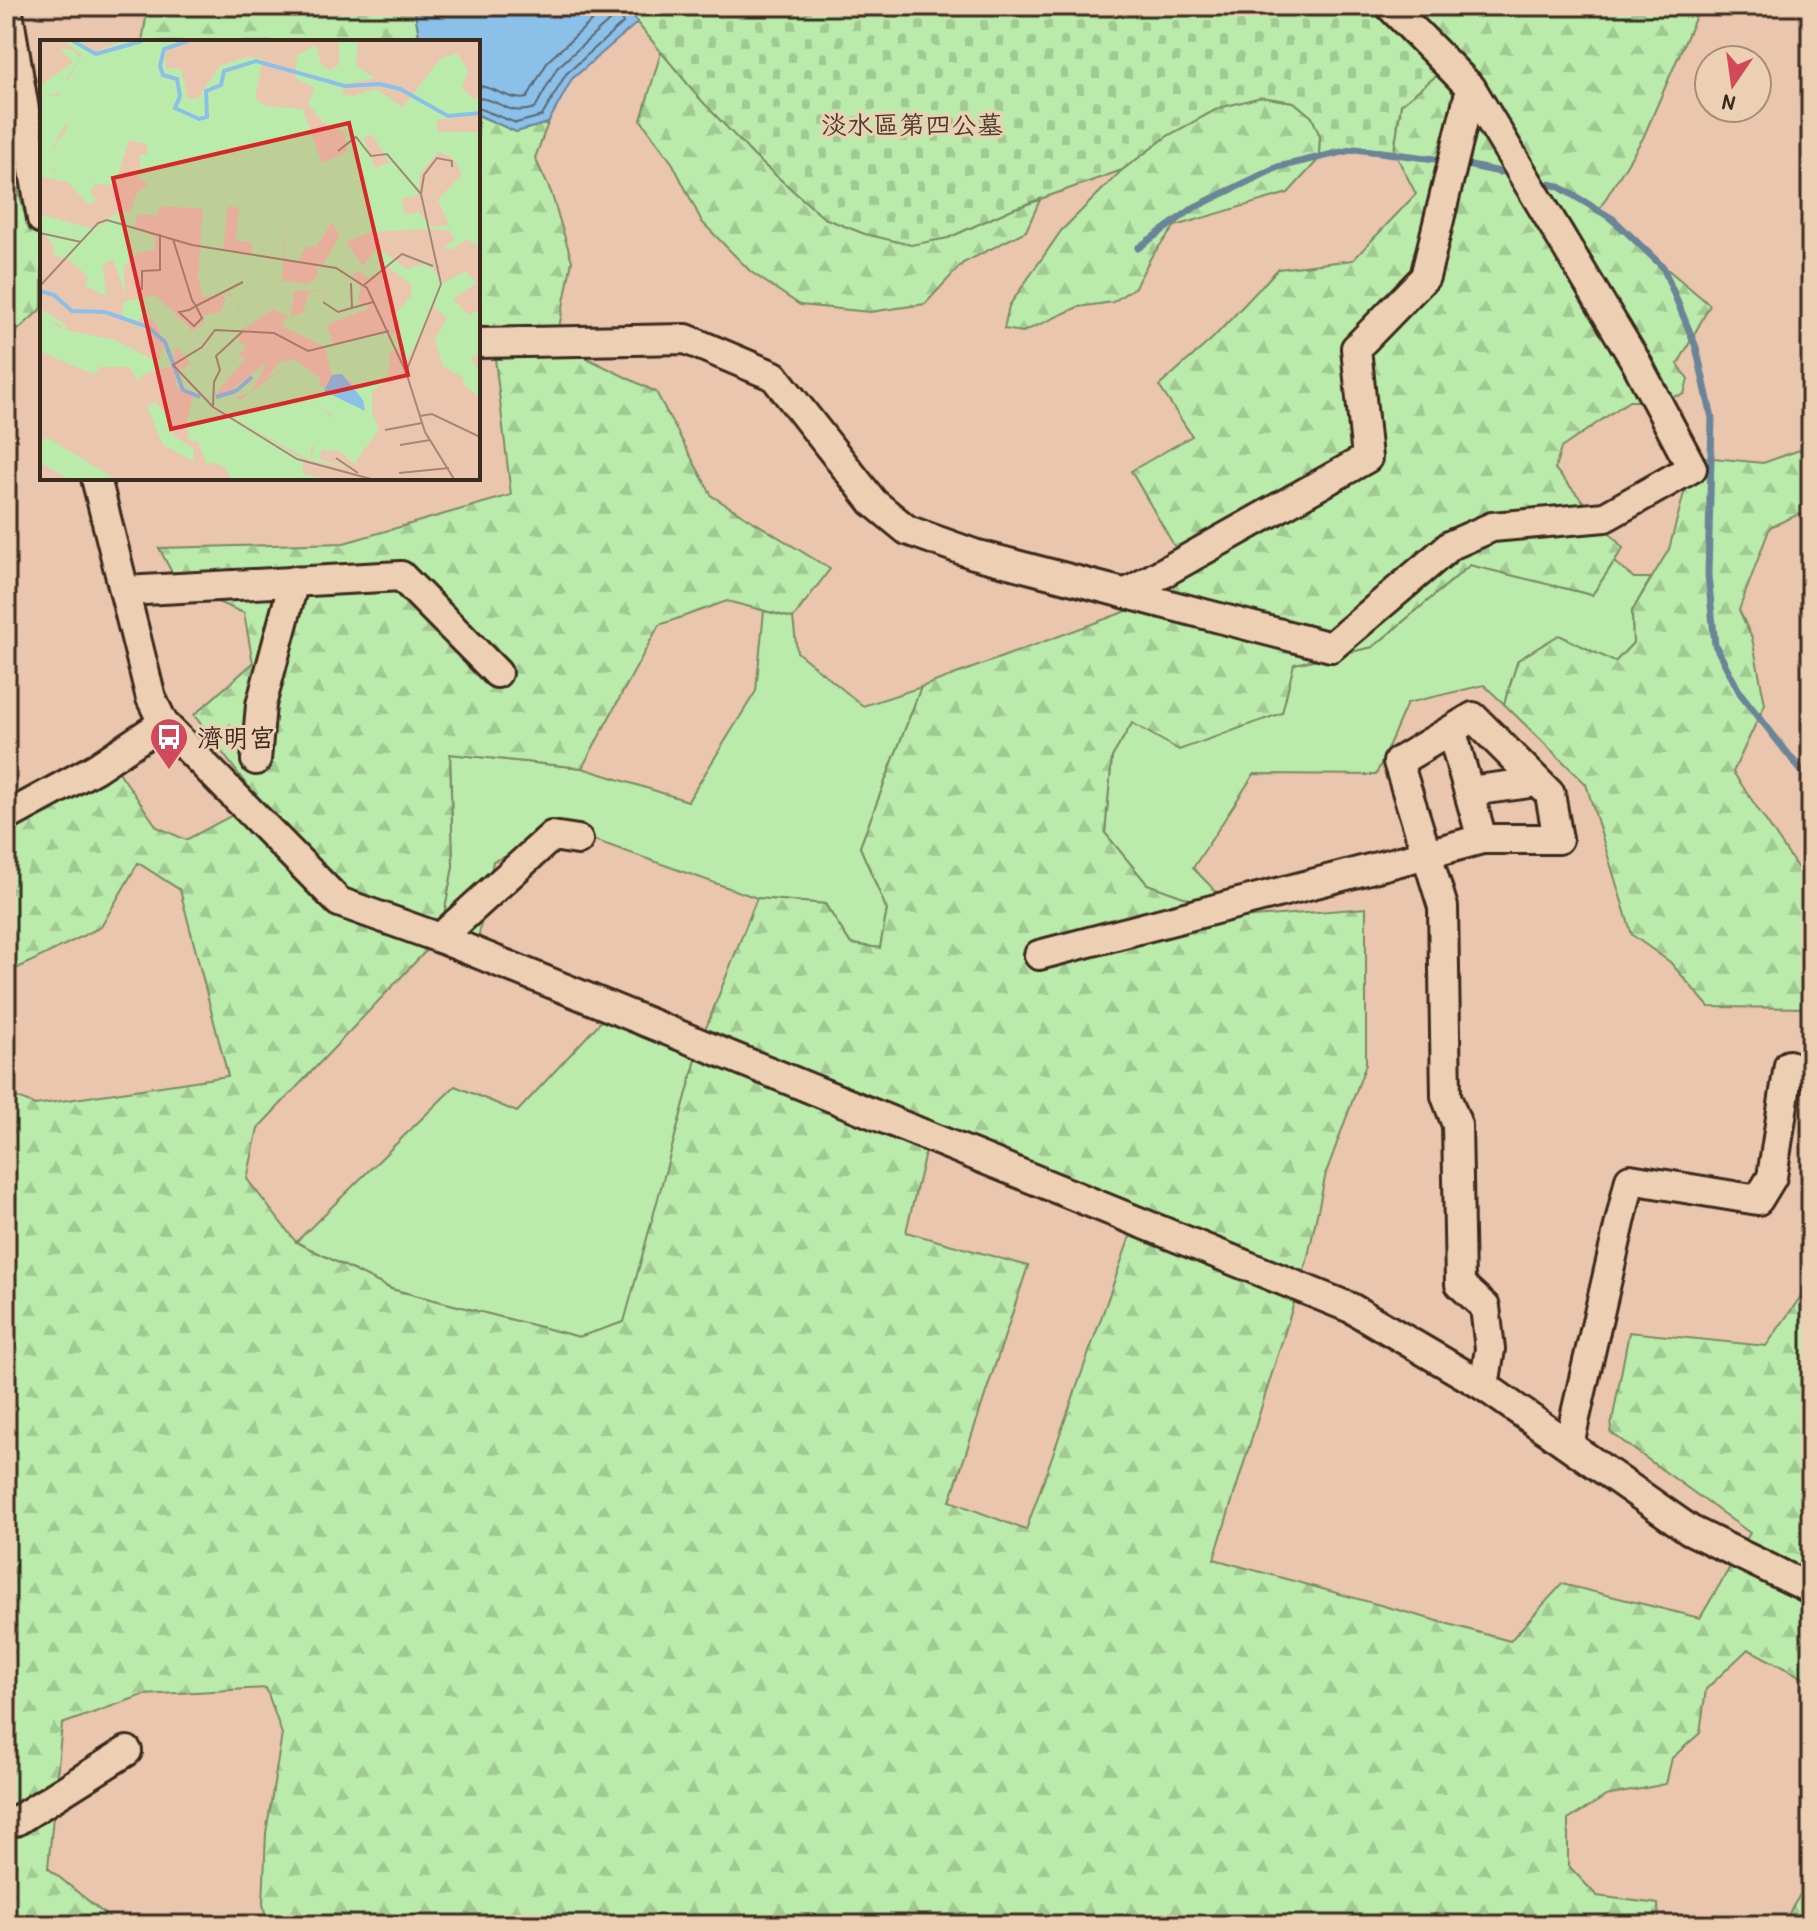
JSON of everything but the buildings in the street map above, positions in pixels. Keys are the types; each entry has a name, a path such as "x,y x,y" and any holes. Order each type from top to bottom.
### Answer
{"street":[{"path":"480,343 686,339 774,376 873,502 907,530 974,554 1331,647 1451,545 1492,527 1605,517 1692,468 1636,362 1471,88 1390,6"},
{"path":"7,16 40,207"},
{"path":"1127,593 1367,458 1356,348 1425,277 1471,88"},
{"path":"97,480 151,698 163,723 339,902 440,938 1351,1308 1484,1386 1690,1530 1811,1589"},
{"path":"125,591 401,576 497,673"},
{"path":"256,760 261,705 294,581"},
{"path":"1039,955 1427,854 1482,839 1558,839 1550,794 1473,717 1398,762 1427,854 1443,907 1446,1096 1457,1125 1460,1284 1485,1307 1490,1349 1484,1386"},
{"path":"6,817 96,768 163,723"},
{"path":"1452,732 1482,839"},
{"path":"1470,791 1537,782"},
{"path":"440,938 552,836 578,840"},
{"path":"1569,1444 1630,1179 1758,1200 1772,1177 1789,1065"},
{"path":"6,1820 16,1821 127,1751"}],"green space":[{"path":"148,6 414,6 420,40 142,40"},
{"name":"淡水區第四公墓","path":"623,6 1375,6 1441,72 1401,104 1394,151 1356,149 1319,159 1320,136 1312,117 1294,102 1261,97 1219,108 1169,135 1122,170 1012,209 948,238 911,245 865,234 824,218 754,156 701,100"},
{"path":"1375,6 1696,6 1696,16 1643,138 1598,211 1710,305 1678,364 1688,379 1684,394 1657,401 1629,401 1561,448 1555,469 1623,548 1592,595 1470,565 1373,647 1294,664 1282,713 1179,750 1132,723 1112,757 1105,833 1147,884 1242,918 1366,908 1366,1064 1326,1173 1307,1261 1214,1559 1510,1641 1562,1584 1700,1618 1750,1533 1610,1432 1629,1332 1766,1346 1811,1282 1811,1682 1748,1649 1706,1689 1700,1733 1672,1758 1666,1784 1606,1796 1568,1820 1568,1865 1597,1896 1658,1904 1659,1925 268,1925 263,1904 266,1833 282,1734 266,1688 143,1695 62,1724 48,1868 118,1925 6,1925 6,1093 35,1105 228,1076 180,890 138,863 101,927 8,973 6,829 14,829 117,769 157,827 186,840 259,801 194,715 253,663 244,613 179,586 159,548 344,543 511,495 494,350 480,349 480,116 516,132 548,123 535,158 551,192 572,261 556,343 656,392 712,496 830,569 793,618 727,601 659,625 582,768 450,754 453,866 440,936 258,1128 247,1179 296,1242 391,1289 579,1337 624,1322 702,1038 757,898 825,904 851,944 880,948 887,910 860,847 921,687 1127,611 1126,577 1176,549 1131,471 1192,436 1159,386 1212,339 1278,269 1353,260 1416,194 1394,151 1401,104 1441,72","holes":["930,1132 1137,1217 1026,1530 950,1501 1028,1266 906,1232"]},
{"path":"661,52 754,156 824,218 865,234 948,238 1040,200 1026,231 963,263 925,304 870,312 800,305 751,272 702,222 673,164 641,120"},
{"path":"1261,97 1294,102 1312,117 1320,136 1319,159 1288,193 1175,226 1151,257 1135,287 1113,302 1078,307 1023,332 1004,329 1009,306 1061,231 1122,170 1169,135 1219,107"},
{"path":"6,141 24,212 40,209 40,310 6,341"},
{"path":"1811,446 1811,518 1799,514 1770,527 1739,610 1752,638 1765,704 1733,772 1811,888 1811,1008 1709,1007 1670,962 1632,935 1586,784 1504,704 1518,660 1559,635 1615,662 1633,643 1632,611 1669,549 1694,456 1763,463"},
{"path":"1614,562 1634,578 1651,578 1632,611 1633,643 1615,662 1518,660 1504,704 1484,685 1407,703 1376,775 1254,774 1193,868 1242,918 1147,884 1105,833 1112,757 1132,723 1294,664 1373,647 1470,565 1592,595"},
{"path":"764,611 793,618 797,652 863,706 921,687 860,847 887,910 880,948 851,944 825,904 757,898 572,832 493,861 476,950 440,936 453,866 450,754 582,768 688,801 756,691"},
{"path":"617,1004 702,1038 625,1322 579,1337 391,1289 296,1242 455,1086 517,1112"},
{"path":"1811,1876 1811,1925 1782,1925"}],"water":[{"path":"414,6 623,6 638,22 572,79 548,123 516,132 480,116 480,40 420,40"}],"waterway":[{"path":"1138,248 1195,207 1278,167 1355,149 1435,159"},
{"path":"1471,166 1500,172"},
{"path":"1549,184 1558,186 1613,219 1663,267 1696,347 1712,418 1708,575 1715,645 1740,693 1811,783"}],"place":[{"name":"濟明宮","path":"169,771"}]}
